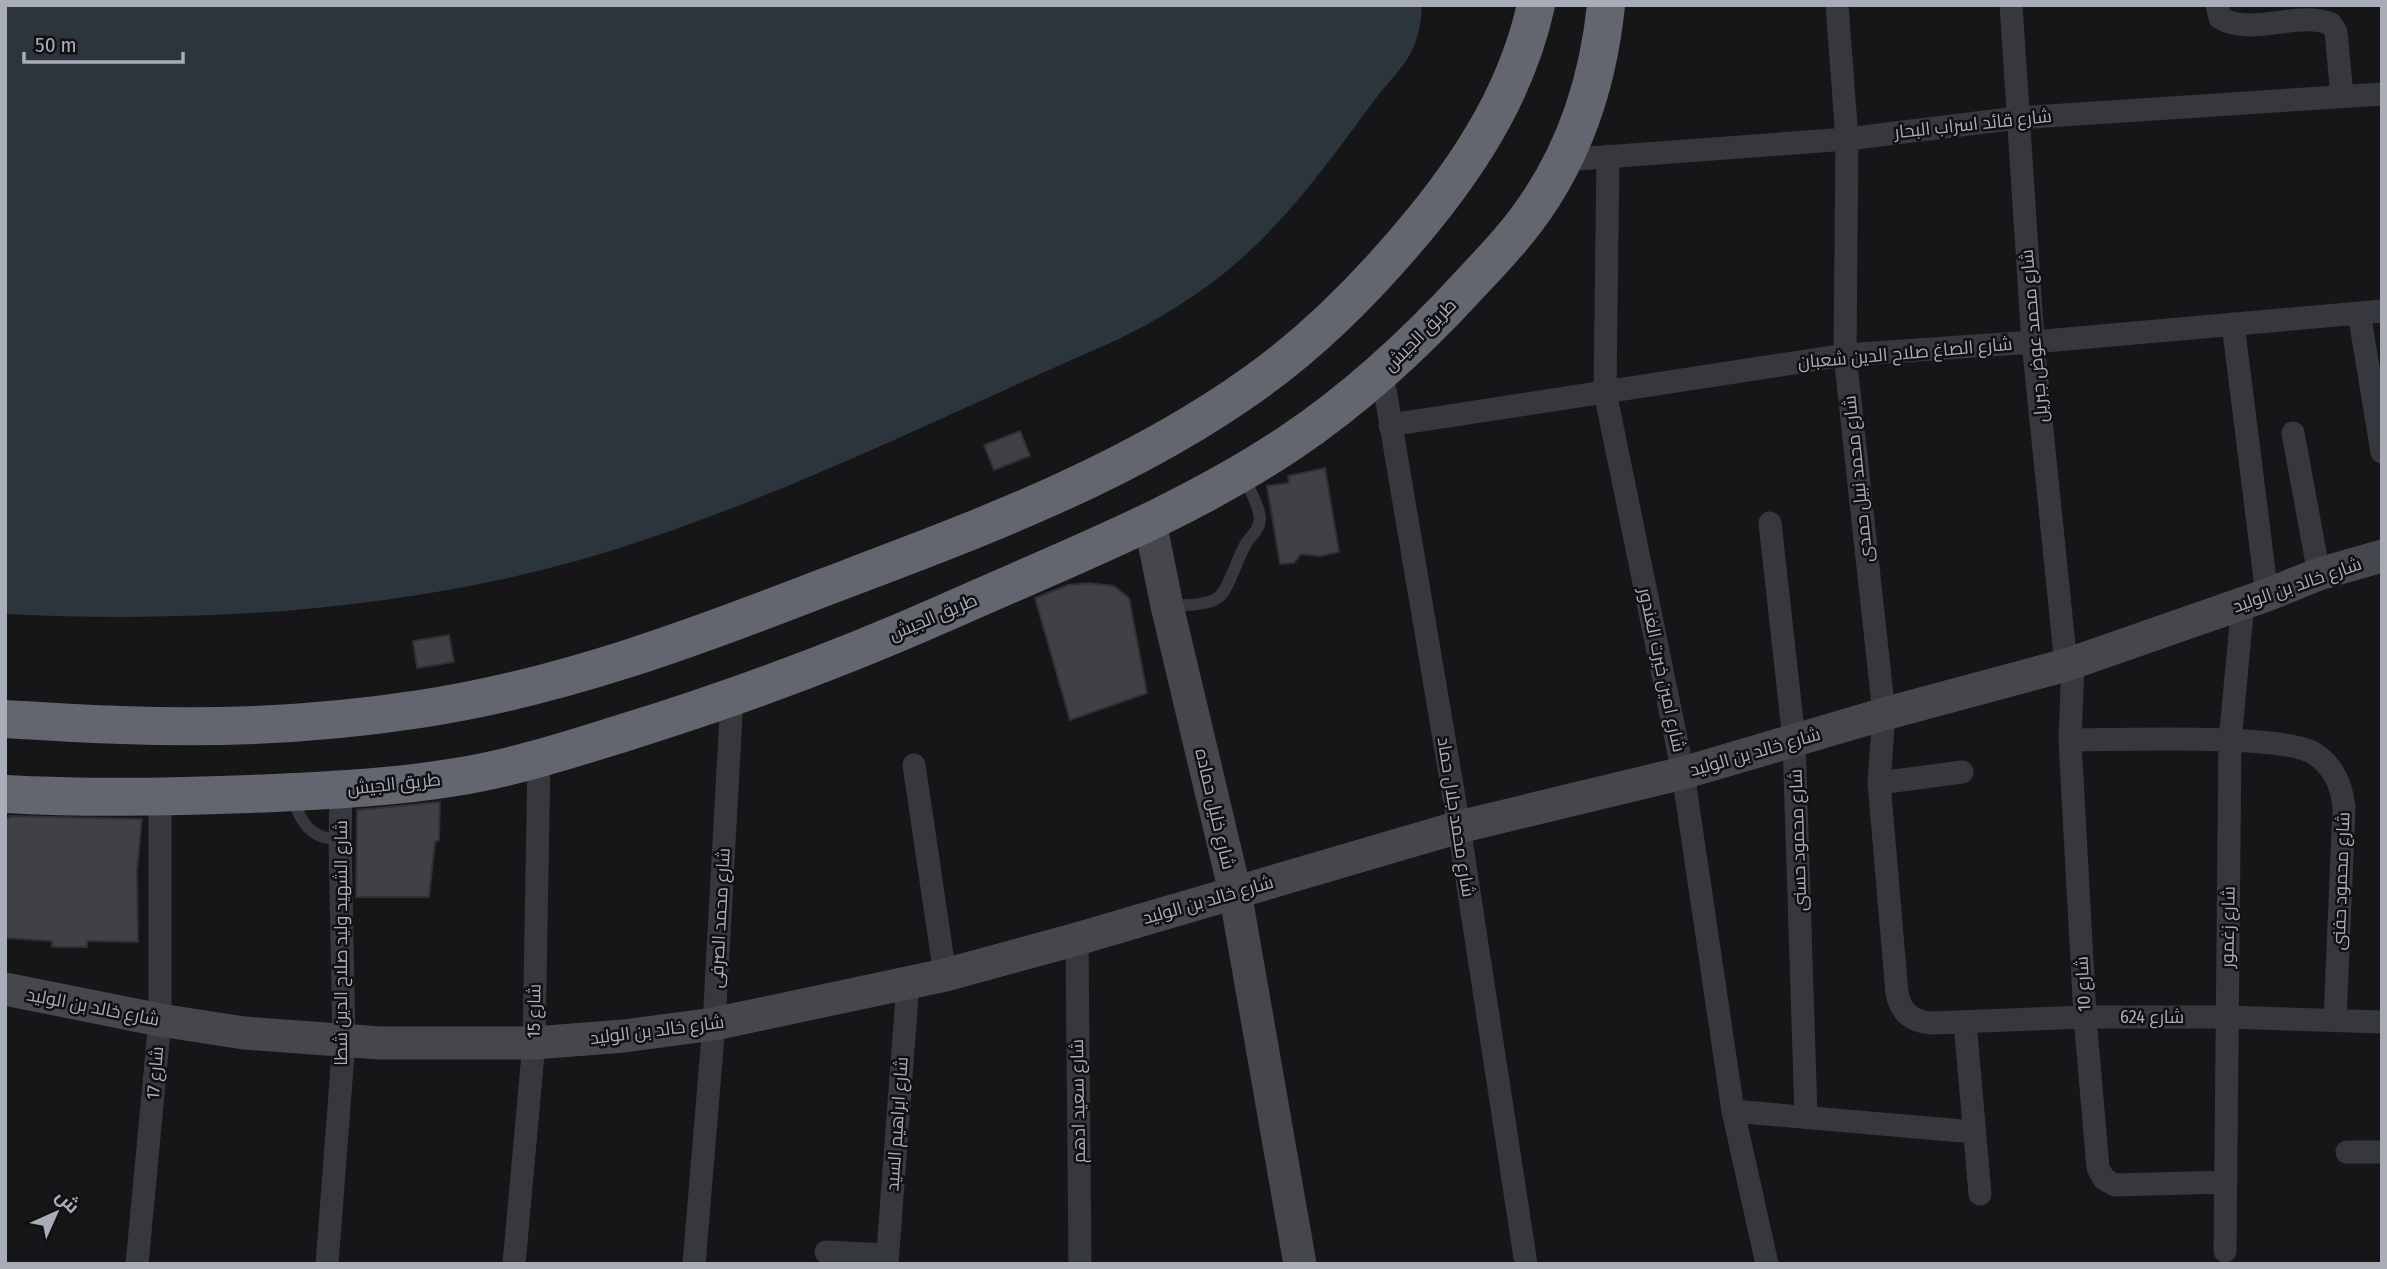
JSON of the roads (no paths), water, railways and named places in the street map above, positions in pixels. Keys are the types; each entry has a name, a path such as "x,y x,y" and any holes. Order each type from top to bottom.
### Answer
{"highway":[{"path":"5,719 170,726 301,722 419,709 480,698 578,673 720,628 920,551 1068,489 1164,439 1256,383 1353,299 1418,227 1482,139 1513,77 1536,5"},
{"name":"طريق الجيش","path":"5,794 160,797 341,789 457,777 539,758 732,697 911,628 1150,522 1242,472 1320,422 1382,372 1432,325 1503,248 1539,201 1564,160 1584,111 1596,71 1606,5"}],"street":[{"name":"شارع محمد نبيل حمدى","path":"1837,5 1847,139 1845,355 1884,714 1879,783 1897,993"},
{"name":"شارع محمد عوض جبريل","path":"2011,5 2034,342 2069,664"},
{"path":"2217,5 2220,18 2244,25 2305,13 2331,24 2336,32 2342,95"},
{"name":"شارع قائد اسراب البحار","path":"1564,160 1847,139 2017,118 2382,94"},
{"name":"شارع امين خيرت الغندور","path":"1608,156 1605,392 1683,773 1733,1111 1766,1264"},
{"path":"2370,312 2382,452"},
{"name":"شارع الصاغ صلاح الدين شعبان","path":"1390,425 1845,355 2034,342 2370,312"},
{"name":"شارع زغمور","path":"2225,1251 2230,741 2255,599 2233,324"},
{"name":"شارع محمد جلال حماد","path":"1382,372 1459,827 1526,1264"},
{"path":"2293,433 2319,574"},
{"name":"شارع خليل حماده","path":"1150,522 1167,606 1235,892 1300,1264"},
{"name":"شارع محمود حسنى","path":"1770,523 1794,740 1806,1115"},
{"name":"شارع خالد بن الوليد","path":"5,989 160,1020 244,1032 344,1041 431,1045 534,1043 624,1036 714,1024 945,975 1459,827 1683,773 1884,714 2069,664 2319,574 2382,556"},
{"name":"شارع 10","path":"2069,664 2070,740 2085,1017 2098,1168 2104,1179 2115,1185 2226,1182"},
{"name":"شارع محمد الصرفى","path":"694,1264 714,1024 732,697"},
{"name":"شارع محمود حفنى","path":"2070,740 2230,741 2294,746 2313,752 2330,767 2342,789 2344,808 2335,1020"},
{"name":"شارع 15","path":"514,1264 534,1043 539,758"},
{"path":"914,765 945,975"},
{"path":"1879,783 1962,772"},
{"name":"شارع الشهيد وليد صلاح الدين شطا","path":"327,1264 344,1041 341,789"},
{"name":"شارع 17","path":"137,1264 160,1020 160,797"},
{"name":"شارع سعيد ادهم","path":"1077,939 1080,1264"},
{"name":"شارع ابراهيم السيد","path":"887,1259 908,983"},
{"name":"شارع 624","path":"1897,993 1900,1005 1918,1022 2085,1017 2228,1017 2382,1022"},
{"path":"1965,1022 1980,1194"},
{"path":"1733,1111 1806,1115 1975,1132"},
{"path":"2347,1152 2382,1152"},
{"path":"826,1252 887,1259"}],"lane":[{"path":"1167,606 1210,601 1222,595 1226,589 1236,561 1260,520 1259,511 1242,472"},
{"path":"290,792 305,827 323,838 340,839"}]}
